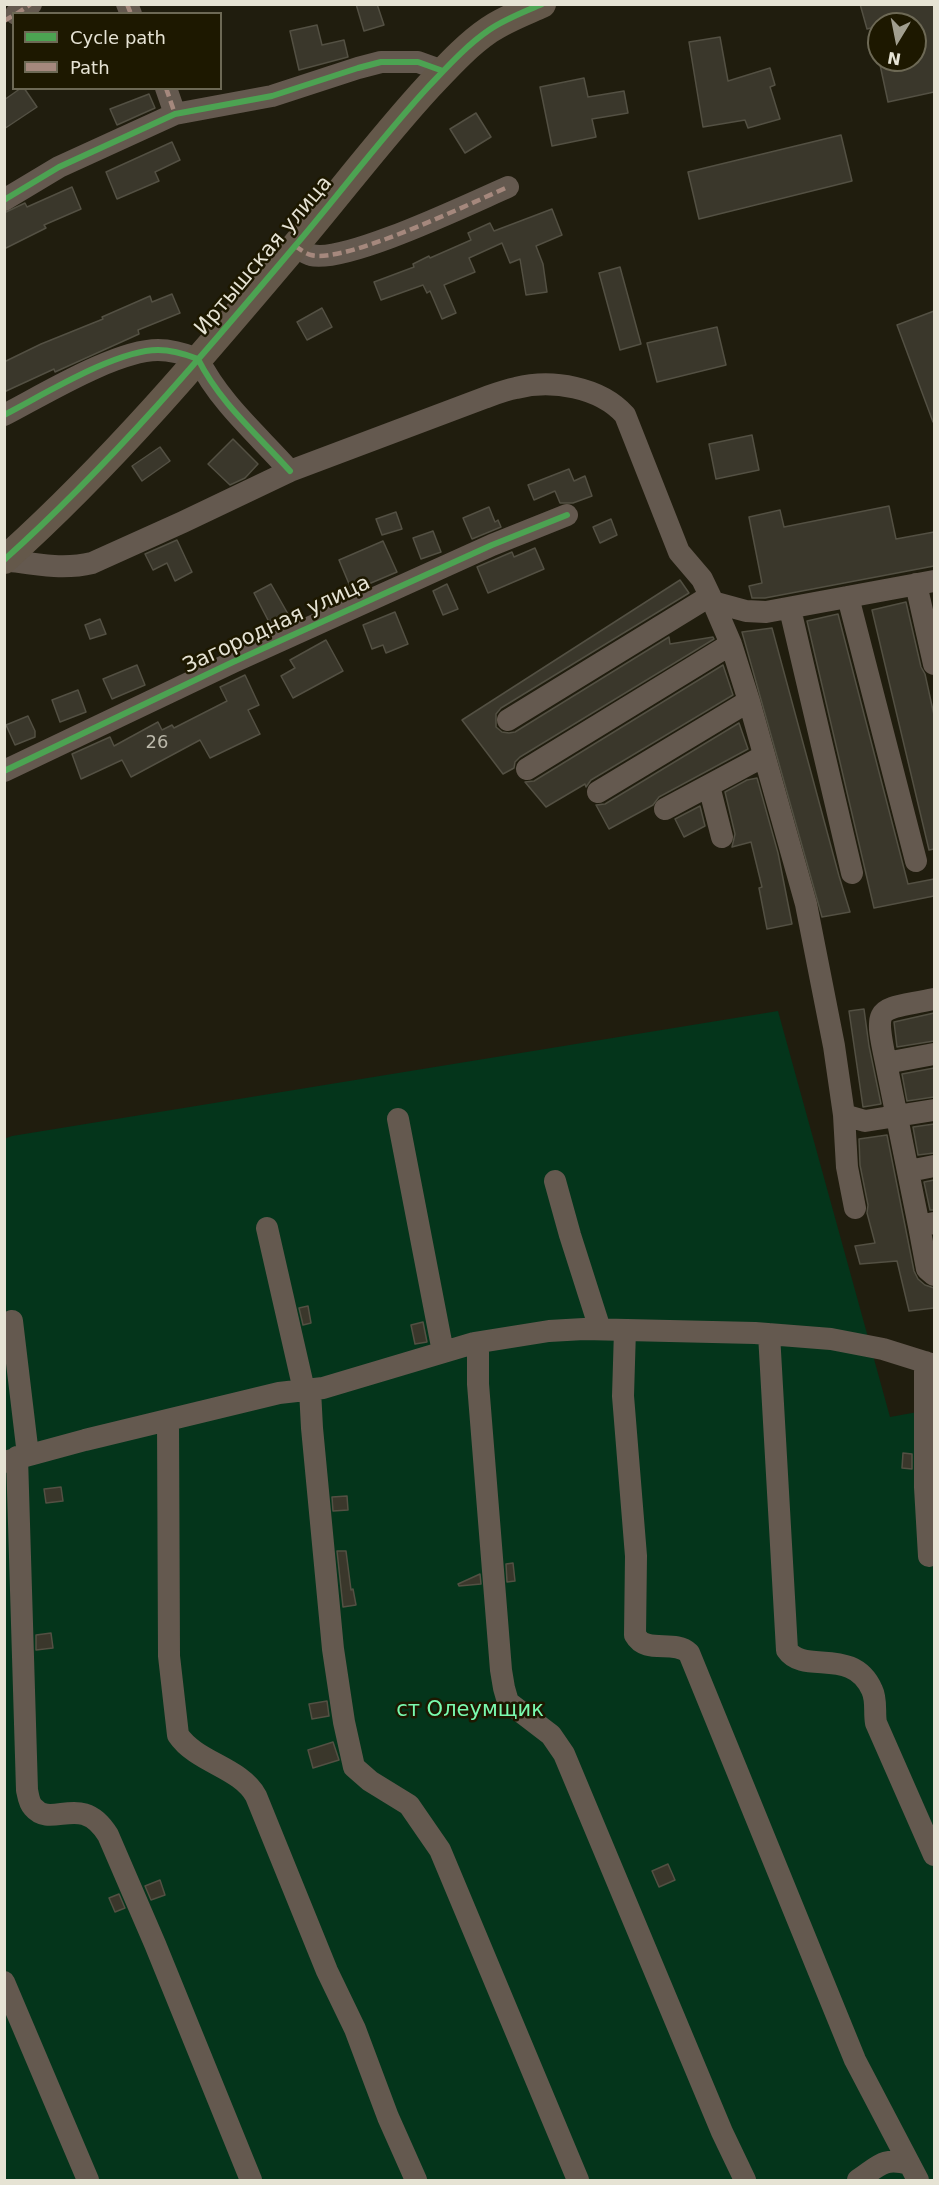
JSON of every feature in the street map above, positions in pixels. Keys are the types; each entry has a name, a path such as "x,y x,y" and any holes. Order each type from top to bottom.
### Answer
{"main road":[{"name":"Иртышская улица","path":"5,560 85,484 198,359 295,246 408,108 443,71 490,30 542,4"}],"street":[{"path":"18,12 31,4"},
{"path":"4,200 59,167 176,114 272,96 381,62 418,62 443,71"},
{"path":"167,90 176,114"},
{"path":"295,246 312,255 332,255 394,236 507,187"},
{"path":"4,415 107,362 144,351 170,351 198,359 210,382 230,408 290,471"},
{"path":"5,560 58,566 80,566 92,562 290,471 399,429 516,388 553,385 582,390 619,408 625,415 679,552 702,579 712,599 731,644 749,701 806,904 834,1046 844,1115 847,1167 855,1208"},
{"name":"Загородная улица","path":"4,771 244,657 492,545 567,515"},
{"path":"508,720 712,599 755,613 790,609 925,583 934,664"},
{"path":"848,597 916,861"},
{"path":"790,609 852,873"},
{"path":"527,769 731,644"},
{"path":"598,792 749,701"},
{"path":"665,809 764,756"},
{"path":"709,786 722,837"},
{"path":"934,999 890,1008 879,1018 886,1064 909,1171 926,1224 927,1269 934,1275"},
{"path":"886,1064 934,1054"},
{"path":"844,1115 865,1121 934,1110"},
{"path":"398,1119 443,1352"},
{"path":"909,1171 934,1166"},
{"path":"555,1181 600,1329"},
{"path":"267,1228 307,1390 333,1650 344,1722 354,1767 409,1805 440,1850 578,2181"},
{"path":"12,1321 27,1790 30,1802 34,1809 46,1814 79,1812 87,1814 101,1824 108,1835 155,1944 251,2181"},
{"path":"17,1458 279,1393 323,1388 478,1342 549,1331 600,1329 769,1334 851,1342 930,1363 925,1487 929,1556"},
{"path":"625,1330 623,1396 636,1556 635,1635 647,1645 672,1647 688,1653 855,2060 913,2172"},
{"path":"769,1334 787,1650 794,1658 851,1666 867,1681 875,1700 876,1723 934,1855"},
{"path":"478,1342 478,1384 505,1696 508,1702 551,1735 564,1754 722,2132 745,2181"},
{"path":"168,1421 169,1656 178,1735 186,1744 241,1779 253,1790 327,1971 355,2029 388,2117 416,2181"},
{"path":"4,1982 88,2181"},
{"path":"858,2181 886,2161 893,2160 913,2172"}],"green space":[{"name":"ст Олеумщик","path":"778,1011 890,1417 934,1409 934,2180 5,2180 4,1139"}],"building":[{"path":"356,4 377,4 384,25 364,31"},
{"path":"860,4 934,4 934,92 888,102 882,72 927,72 927,12 867,12 867,29"},
{"path":"317,25 322,45 344,40 348,57 299,70 290,31"},
{"path":"720,37 728,81 770,68 775,85 770,87 780,119 748,128 745,120 703,127 689,42"},
{"path":"584,78 588,97 624,91 628,113 592,119 596,137 552,146 540,87"},
{"path":"18,90 25,90 37,107 4,129 4,100"},
{"path":"149,94 155,108 117,125 110,109"},
{"path":"476,113 491,137 465,153 450,129"},
{"path":"841,135 852,181 699,219 688,172"},
{"path":"172,142 180,160 155,172 159,181 117,199 106,172"},
{"path":"72,187 81,209 44,225 46,228 4,249 4,213 25,203 27,207"},
{"path":"552,209 562,235 536,246 543,264 547,292 526,295 520,259 510,263 502,243 469,258 475,272 444,285 456,313 442,319 430,291 427,293 423,285 381,300 374,282 414,267 413,264 429,256 430,258 471,240 468,233 490,223 494,231"},
{"path":"620,267 641,344 620,350 599,273"},
{"path":"172,294 180,313 138,330 139,334 55,372 54,369 4,392 4,362 150,296 152,302"},
{"path":"322,308 332,327 307,340 297,322"},
{"path":"934,311 934,422 933,422 897,325"},
{"path":"717,327 726,365 657,382 647,343"},
{"path":"752,435 759,470 716,479 709,444"},
{"path":"233,439 258,464 245,478 230,485 208,464"},
{"path":"160,447 170,461 142,481 132,466"},
{"path":"569,469 574,481 585,476 592,496 573,503 560,503 555,491 534,500 528,485"},
{"path":"889,506 896,539 934,532 934,566 765,598 752,598 749,586 762,583 749,517 780,510 784,527"},
{"path":"489,507 495,522 498,520 501,527 472,539 463,518"},
{"path":"396,512 402,529 382,535 376,519"},
{"path":"611,519 617,535 600,543 593,527"},
{"path":"433,531 441,552 421,559 413,538"},
{"path":"177,540 192,572 175,581 167,563 153,570 145,554"},
{"path":"383,541 397,572 352,591 339,560"},
{"path":"535,548 544,569 488,593 477,567 512,552 514,557"},
{"path":"680,580 689,593 501,708 496,714 496,727 502,732 515,732 669,637 670,644 713,637 714,639 520,757 515,762 514,768 503,774 462,720"},
{"path":"271,584 288,614 270,624 254,593"},
{"path":"447,584 458,609 443,615 433,591"},
{"path":"906,602 934,715 934,849 929,850 872,610"},
{"path":"395,612 408,644 386,653 383,645 372,649 363,625"},
{"path":"838,614 908,884 934,879 934,896 874,908 807,621"},
{"path":"100,619 106,634 90,639 85,625"},
{"path":"772,628 850,912 822,917 742,632"},
{"path":"326,640 343,671 293,698 281,676 295,668 290,660"},
{"path":"137,665 145,685 112,699 103,679"},
{"path":"723,665 733,695 591,780 586,787 585,784 546,807 525,782 534,781"},
{"path":"245,675 259,705 248,710 260,734 210,758 200,740 131,777 122,760 81,779 72,754 110,737 114,746 158,722 162,730 172,725 174,728 227,701 220,687"},
{"path":"78,690 86,712 60,722 52,700"},
{"path":"28,716 35,731 35,737 15,745 6,725"},
{"path":"739,723 748,749 659,797 653,805 609,829 596,805 605,804"},
{"path":"757,778 778,853 792,924 767,929 759,888 762,887 751,842 732,847 735,834 725,792 747,780"},
{"path":"700,806 705,826 684,837 675,819"},
{"path":"864,1009 881,1104 863,1107 849,1011"},
{"path":"934,1013 934,1041 897,1047 894,1022"},
{"path":"934,1068 934,1097 907,1101 902,1074"},
{"path":"934,1124 934,1153 918,1155 913,1127"},
{"path":"887,1135 914,1271 925,1285 934,1288 934,1308 909,1311 897,1261 860,1264 855,1246 875,1243 867,1213 868,1205 860,1165 859,1139"},
{"path":"934,1180 934,1210 930,1210 924,1182"},
{"path":"308,1306 311,1323 303,1325 299,1308"},
{"path":"423,1322 427,1342 415,1344 411,1325"},
{"path":"903,1453 912,1454 912,1469 902,1468"},
{"path":"61,1487 63,1501 46,1503 44,1489"},
{"path":"347,1496 348,1510 333,1511 332,1497"},
{"path":"337,1551 346,1551 351,1590 353,1589 356,1605 343,1607"},
{"path":"513,1563 515,1581 507,1582 506,1564"},
{"path":"480,1574 481,1584 459,1586 458,1584"},
{"path":"51,1633 53,1648 36,1650 36,1635"},
{"path":"327,1701 329,1716 312,1719 309,1704"},
{"path":"333,1742 339,1760 313,1768 308,1750"},
{"path":"668,1864 675,1880 659,1887 652,1871"},
{"path":"160,1880 165,1895 151,1900 145,1886"},
{"path":"119,1894 125,1908 115,1912 109,1898"}],"marked path":[{"path":"19,12 31,4"},
{"path":"127,4 130,12"},
{"path":"4,21 12,16"},
{"path":"167,90 175,114"},
{"path":"295,246 311,255 328,255 351,250 379,242 508,187"}],"cycle path":[{"path":"4,560 82,486 191,368 443,71 489,30 542,4"},
{"path":"4,200 59,167 175,114 272,96 381,62 418,62 443,71"},
{"path":"4,415 80,375 122,357 158,350 198,359"},
{"path":"198,359 228,404 290,471"},
{"path":"4,771 233,662 492,545 567,515"}]}
